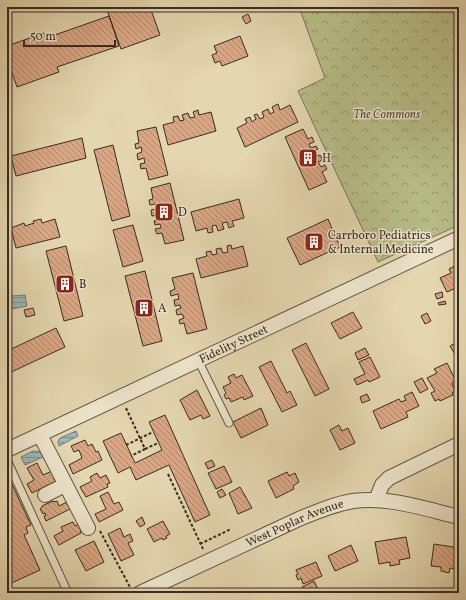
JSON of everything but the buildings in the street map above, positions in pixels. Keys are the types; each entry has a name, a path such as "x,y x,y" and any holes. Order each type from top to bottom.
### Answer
{"street":[{"name":"Fidelity Street","path":"7,450 459,238"},
{"path":"40,435 88,528"},
{"path":"376,500 382,485 389,478 459,444"},
{"path":"45,495 65,485"},
{"name":"West Poplar Avenue","path":"140,593 157,589 209,561 318,511 344,503 376,500 459,517"}],"lane":[{"path":"198,360 229,423"},
{"path":"7,460 68,593"}],"path":[{"path":"120,396 145,449"},
{"path":"126,445 153,432"},
{"path":"131,456 158,443"},
{"path":"168,474 209,561"},
{"path":"200,544 231,529"},
{"path":"102,534 134,593"}],"green space":[{"name":"The Commons","path":"299,7 459,7 459,225 378,262 298,91 325,78"}],"water":[{"path":"7,284 11,296 25,295 27,306 7,310"},
{"path":"76,431 78,436 59,446 58,442 60,438"},
{"path":"33,451 41,452 43,457 25,465 21,457"}],"place":[{"name":"H","path":"308,158"},
{"name":"D","path":"164,212"},
{"name":"Carrboro Pediatrics & Internal Medicine","path":"314,242"},
{"name":"B","path":"65,284"},
{"name":"A","path":"144,308"}]}
